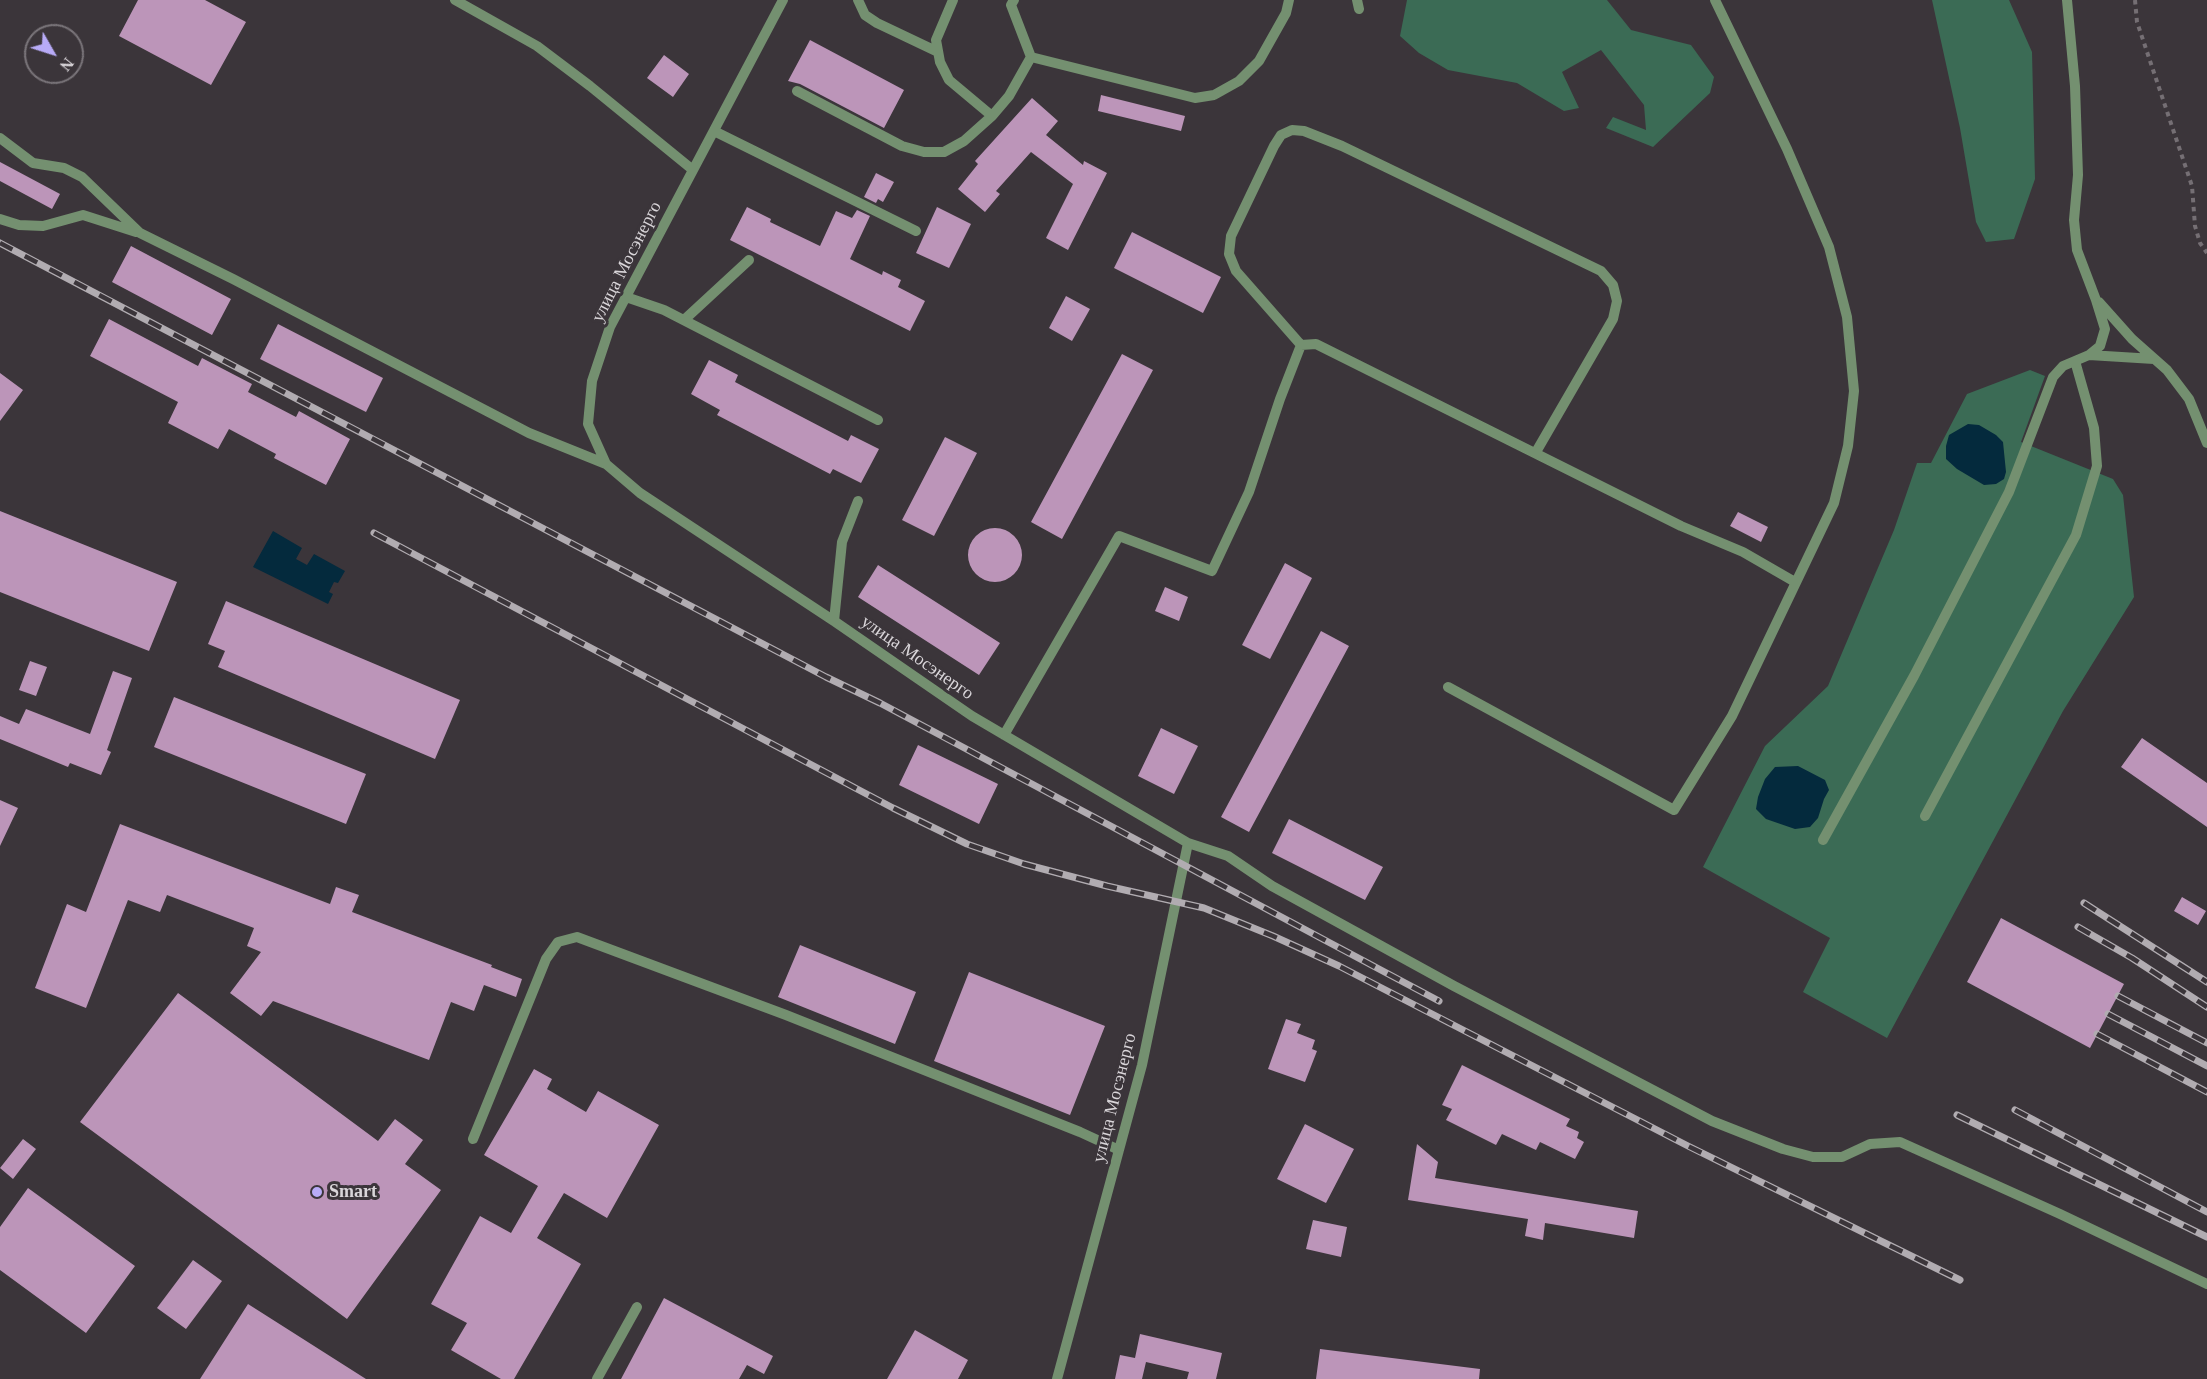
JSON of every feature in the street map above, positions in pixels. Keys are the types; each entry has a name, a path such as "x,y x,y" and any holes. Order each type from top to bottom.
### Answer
{"street":[{"path":"455,0 537,46 591,86 693,171"},
{"name":"улица Мосэнерго","path":"783,0 610,327 592,381 588,424 606,464 640,493 834,621 972,716 1188,843 1142,1065 1057,1379"},
{"path":"858,0 864,15 938,52"},
{"path":"953,0 936,40 940,62 949,80 992,116"},
{"path":"1031,57 1194,98 1214,95 1239,81 1259,61 1286,13 1289,0"},
{"path":"1448,687 1674,810 1732,716 1833,503 1848,446 1854,391 1847,317 1829,247 1787,149 1715,0"},
{"path":"1823,840 1914,676 2009,492 2054,377 2063,366 2089,355 2100,346 2105,329 2077,250 2074,220 2078,175 2067,0"},
{"path":"1009,2 1031,57"},
{"path":"797,91 902,146 924,152 944,152 964,141 992,116 1009,96 1031,57"},
{"path":"1301,345 1236,271 1229,254 1231,236 1274,146 1281,135 1292,130 1304,130 1342,146 1600,271 1613,285 1617,301 1613,319 1536,452"},
{"path":"714,131 915,231"},
{"path":"0,138 33,163 64,168 82,177 140,233"},
{"path":"0,219 19,225 43,226 83,215 140,233 529,433 606,464"},
{"path":"684,320 749,260"},
{"path":"626,297 664,310 878,420"},
{"path":"2096,300 2132,339 2167,370 2189,399 2207,443"},
{"path":"1301,345 1316,344 1682,526 1743,552 1795,582"},
{"path":"1004,735 1119,536 1212,571 1249,492 1301,345"},
{"path":"2089,355 2154,359"},
{"path":"1925,816 2076,535 2097,466 2094,428 2075,361"},
{"path":"834,621 843,542 858,501"},
{"path":"1188,843 1228,856 1272,886 1454,986 1712,1121 1783,1149 1813,1156 1842,1157 1870,1144 1900,1142 2060,1214 2207,1284"},
{"path":"473,1139 546,958 558,942 577,937 786,1015 1080,1132 1119,1150"},
{"path":"597,1379 637,1307"}],"path":[{"path":"2135,0 2137,22 2192,186 2195,226 2200,243 2207,253"}],"green space":[{"path":"1407,0 1607,0 1631,30 1691,45 1714,77 1710,93 1653,147 1606,128 1613,117 1646,130 1644,105 1601,50 1562,72 1579,108 1564,111 1517,83 1448,70 1419,53 1400,36"},
{"path":"1932,0 2009,0 2032,52 2035,179 2014,239 1986,242 1976,222 1960,128"},
{"path":"2030,370 2045,376 2021,442 2113,479 2123,495 2134,597 2063,711 1887,1038 1803,992 1830,938 1703,867 1765,746 1828,686 1894,530 1917,463 1931,463 1967,394"}],"water":[{"path":"1968,424 1979,425 2003,442 2006,472 2004,479 1996,484 1984,485 1957,469 1946,459 1949,435"},
{"path":"273,531 302,548 296,559 307,565 314,554 345,571 338,583 334,582 329,592 333,594 328,604 253,567"},
{"path":"1798,766 1825,780 1829,790 1818,818 1810,827 1795,829 1766,819 1756,809 1765,779 1775,767"}],"building":[{"path":"138,0 205,0 246,22 211,85 119,36"},
{"path":"810,40 904,90 884,128 800,84 788,81"},
{"path":"664,55 689,74 673,97 647,78"},
{"path":"1101,95 1185,116 1181,131 1098,111"},
{"path":"1032,98 1058,121 1046,135 1083,165 1084,161 1107,173 1068,250 1046,238 1073,184 1031,152 996,191 1000,194 985,212 958,189 978,164 975,161"},
{"path":"0,162 60,194 52,209 0,181"},
{"path":"876,173 894,182 883,202 878,199 876,203 864,197"},
{"path":"747,207 771,219 770,222 820,246 836,211 852,218 857,210 870,216 850,259 882,275 883,271 901,280 898,287 925,301 910,331 730,240"},
{"path":"937,207 971,224 949,268 916,253"},
{"path":"1132,232 1221,277 1203,313 1114,268"},
{"path":"131,246 231,299 212,335 112,282"},
{"path":"1066,296 1090,309 1072,341 1049,328"},
{"path":"109,319 198,366 202,358 252,384 248,392 296,417 299,411 350,439 326,485 274,458 276,454 229,429 218,449 168,423 178,402 90,356"},
{"path":"278,324 383,378 366,412 260,359"},
{"path":"1122,354 1153,370 1062,539 1031,522"},
{"path":"709,360 738,375 735,382 848,441 851,435 879,449 861,483 833,469 830,474 717,415 720,410 691,394"},
{"path":"0,373 23,390 0,421"},
{"path":"945,437 977,453 934,536 902,520"},
{"path":"0,511 177,582 149,651 0,592"},
{"path":"1738,512 1768,527 1761,542 1730,526"},
{"path":"995,528 1005,530 1014,536 1020,545 1022,555 1020,565 1014,574 1005,580 995,582 985,580 976,574 970,565 968,555 970,545 976,536 985,530"},
{"path":"1285,563 1312,578 1270,659 1242,645"},
{"path":"878,565 1000,643 979,675 858,597"},
{"path":"1165,587 1188,597 1179,621 1155,611"},
{"path":"226,601 460,700 435,759 218,667 225,651 208,644"},
{"path":"1321,631 1349,646 1249,832 1221,817"},
{"path":"30,661 47,667 36,696 19,690"},
{"path":"113,671 132,678 107,750 111,752 101,775 70,763 68,767 0,739 0,716 19,724 26,709 90,734"},
{"path":"174,697 366,774 346,824 154,747"},
{"path":"1161,728 1198,746 1174,794 1138,776"},
{"path":"2142,738 2207,783 2207,827 2121,767"},
{"path":"918,745 998,784 979,824 899,785"},
{"path":"0,800 18,808 0,846"},
{"path":"1289,819 1383,867 1365,900 1272,853"},
{"path":"120,824 330,904 336,887 359,895 352,912 492,965 491,967 522,979 516,997 484,985 474,1011 451,1002 429,1060 273,1001 261,1016 230,993 261,952 247,946 254,928 167,895 160,912 128,900 86,1008 35,988 67,904 86,912"},
{"path":"2182,897 2206,911 2198,925 2174,911"},
{"path":"2001,918 2124,984 2090,1048 1967,982"},
{"path":"800,945 916,992 895,1044 778,997"},
{"path":"969,972 1105,1026 1070,1115 934,1061"},
{"path":"178,993 378,1141 395,1119 423,1140 405,1164 441,1190 347,1319 80,1122"},
{"path":"1286,1019 1301,1024 1297,1033 1315,1040 1312,1049 1317,1051 1305,1082 1268,1069"},
{"path":"1462,1065 1570,1119 1566,1126 1579,1132 1577,1138 1584,1142 1575,1159 1540,1142 1536,1150 1502,1134 1496,1145 1446,1120 1452,1109 1442,1105"},
{"path":"534,1069 552,1079 547,1089 586,1112 598,1091 659,1125 607,1218 564,1193 537,1238 581,1264 514,1379 501,1379 451,1350 467,1323 431,1304 480,1216 511,1233 538,1186 484,1155"},
{"path":"1305,1124 1354,1149 1326,1203 1277,1179"},
{"path":"23,1139 36,1149 13,1179 0,1168"},
{"path":"1417,1144 1438,1162 1435,1178 1638,1211 1634,1238 1545,1223 1543,1240 1525,1236 1528,1219 1408,1200"},
{"path":"28,1188 135,1266 86,1333 0,1270 0,1227"},
{"path":"1313,1220 1347,1227 1341,1257 1306,1249"},
{"path":"193,1260 222,1281 186,1329 157,1308"},
{"path":"664,1298 773,1356 764,1374 747,1365 739,1379 621,1379"},
{"path":"248,1304 366,1379 200,1379"},
{"path":"915,1330 968,1360 958,1379 887,1379"},
{"path":"1140,1334 1222,1353 1216,1379 1187,1379 1189,1372 1146,1362 1142,1379 1115,1379 1120,1355 1135,1358"},
{"path":"1320,1349 1480,1369 1479,1379 1316,1379"}],"railway":[{"path":"0,243 826,677 880,703 1439,1001"},
{"path":"374,533 893,808 967,844 1024,864 1204,908 1273,936 1339,966 1688,1146 1960,1280"},
{"path":"2084,903 2207,982"},
{"path":"2078,927 2132,958 2207,1007"},
{"path":"2118,996 2207,1043"},
{"path":"2108,1014 2207,1066"},
{"path":"2097,1034 2207,1092"},
{"path":"2015,1110 2207,1212"},
{"path":"1957,1115 2207,1237"}],"place":[{"name":"Smart","path":"317,1192"}]}
